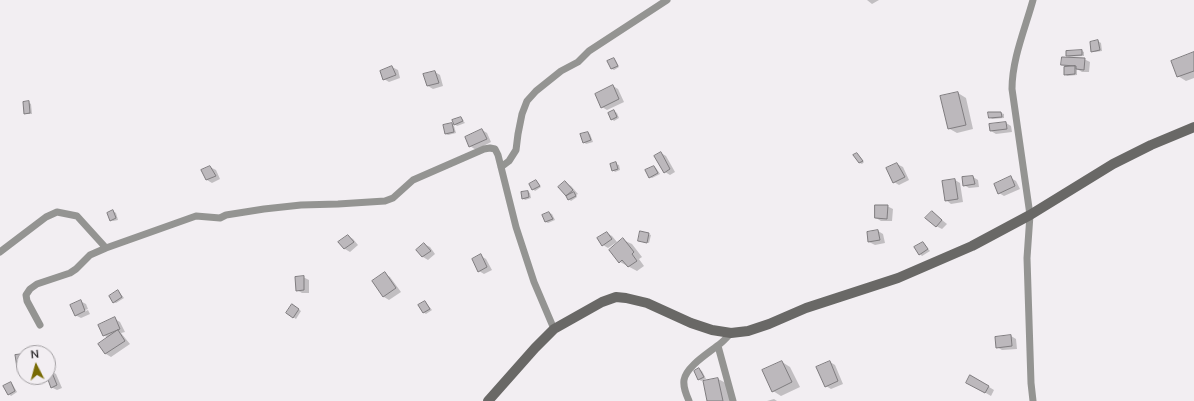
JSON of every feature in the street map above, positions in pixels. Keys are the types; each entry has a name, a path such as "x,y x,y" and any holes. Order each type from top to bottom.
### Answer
{"street":[{"path":"501,167 509,161 516,150 522,114 527,101 561,71 578,62 589,51 667,0"},
{"path":"1033,0 1015,62 1012,75 1012,89 1030,215 1027,258 1031,383 1034,401"},
{"path":"488,401 554,329 602,302 616,297 626,298 647,303 691,323 712,330 730,333 748,331 769,324 806,308 898,278 972,246 1030,215 1113,164 1151,145 1194,127"},
{"path":"40,325 27,301 26,295 30,289 37,284 70,273 90,255 106,248 196,216 220,218 226,215 264,209 385,201 393,198 413,180 484,149 490,148 495,149 498,155 516,227 534,282 554,329"},
{"path":"0,252 46,218 57,212 77,216 106,248"},
{"path":"690,401 684,386 684,379 687,373 705,355 718,346 730,333"},
{"path":"718,346 733,401"}],"building":[{"path":"1098,40 1100,50 1091,52 1090,42"},
{"path":"1082,50 1082,55 1066,56 1066,51"},
{"path":"1194,52 1194,71 1177,77 1171,61"},
{"path":"1062,57 1085,58 1084,70 1076,69 1076,66 1061,65"},
{"path":"614,58 618,66 611,69 607,61"},
{"path":"392,66 396,75 383,80 380,71"},
{"path":"1075,66 1075,74 1064,75 1064,67"},
{"path":"435,71 439,83 427,86 423,74"},
{"path":"613,85 619,99 601,108 595,94"},
{"path":"958,92 966,125 948,129 940,96"},
{"path":"29,101 30,113 24,114 23,102"},
{"path":"614,110 617,117 611,120 608,113"},
{"path":"988,112 1001,112 1002,117 989,118"},
{"path":"461,117 463,121 454,125 452,120"},
{"path":"1006,122 1007,129 990,131 989,124"},
{"path":"452,123 454,132 445,134 443,125"},
{"path":"482,129 487,139 469,147 465,137"},
{"path":"588,132 591,140 583,143 580,134"},
{"path":"661,152 670,169 664,173 654,156"},
{"path":"857,153 863,161 859,163 853,155"},
{"path":"616,162 618,169 612,171 610,164"},
{"path":"897,163 905,177 893,183 886,168"},
{"path":"210,166 216,176 206,180 201,170"},
{"path":"654,166 658,173 649,178 645,170"},
{"path":"973,176 975,184 963,186 962,177"},
{"path":"1011,176 1015,186 998,194 994,184"},
{"path":"955,179 958,199 945,201 942,181"},
{"path":"536,180 540,186 532,190 529,184"},
{"path":"565,181 573,190 566,196 558,187"},
{"path":"528,191 529,197 522,199 521,192"},
{"path":"574,192 576,196 568,200 566,196"},
{"path":"875,205 888,205 887,219 875,218"},
{"path":"113,210 116,218 110,221 107,213"},
{"path":"932,211 942,220 936,227 925,218"},
{"path":"549,212 553,219 545,222 542,215"},
{"path":"878,230 880,240 868,242 867,232"},
{"path":"640,231 649,233 647,243 638,241"},
{"path":"607,232 612,239 602,246 597,238"},
{"path":"348,235 354,242 344,249 338,242"},
{"path":"623,238 634,252 632,254 637,261 628,267 622,260 619,263 609,250"},
{"path":"923,242 928,249 919,255 914,247"},
{"path":"424,243 431,251 422,257 416,250"},
{"path":"481,254 487,267 478,272 472,259"},
{"path":"385,272 396,288 383,297 372,281"},
{"path":"304,276 304,290 296,291 295,277"},
{"path":"118,290 122,297 113,303 109,296"},
{"path":"81,300 85,311 75,316 70,305"},
{"path":"425,301 430,309 423,313 418,305"},
{"path":"292,304 299,309 293,318 286,313"},
{"path":"115,317 120,329 103,336 98,325"},
{"path":"118,330 125,341 105,354 98,344"},
{"path":"1011,335 1012,346 996,348 995,337"},
{"path":"782,361 792,382 772,392 762,370"},
{"path":"830,361 838,381 825,387 816,367"},
{"path":"699,368 704,377 698,380 694,371"},
{"path":"970,375 989,386 985,393 966,383"},
{"path":"718,378 723,401 707,401 703,381"},
{"path":"11,382 15,391 8,395 3,386"},
{"path":"56,382 57,385 51,388 50,385 56,385"}]}
